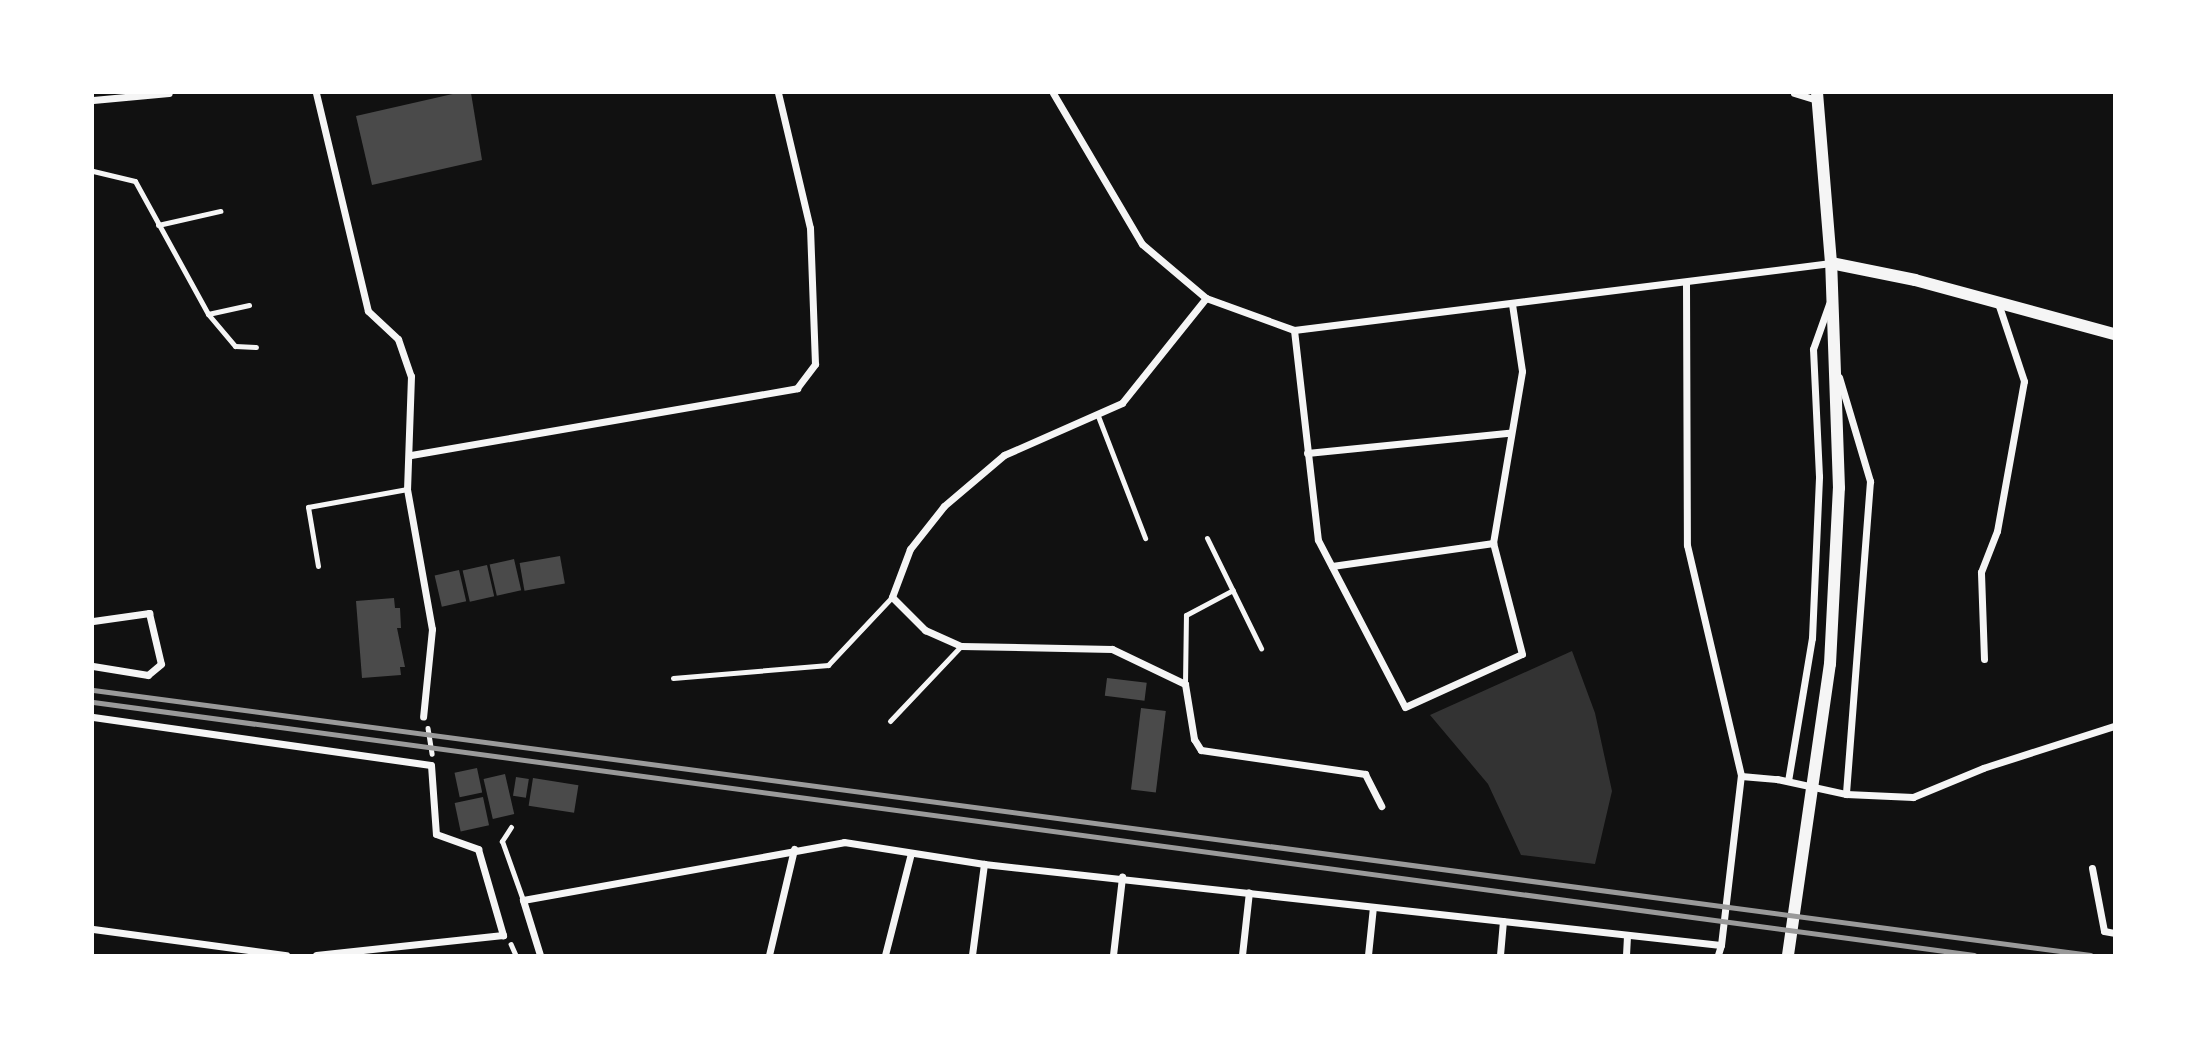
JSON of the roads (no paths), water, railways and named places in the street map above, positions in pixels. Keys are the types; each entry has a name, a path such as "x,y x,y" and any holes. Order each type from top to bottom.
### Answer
{"street":[{"path":"93,100 169,93"},
{"path":"316,93 368,312 398,339 411,376 411,455 407,489 432,629 423,717"},
{"path":"411,455 797,388 815,364 810,228 778,93"},
{"path":"1054,93 1142,244 1206,298 1294,330 1831,263 1915,280 1999,306 2114,334"},
{"path":"1788,955 1830,664 1839,488 1831,263 1817,96 1794,93"},
{"path":"1686,283 1687,545 1741,776 1718,955"},
{"path":"1788,781 1812,638 1819,476 1813,349 1832,294"},
{"path":"1206,298 1122,403 1098,416 1004,455 944,506 910,549 892,597 925,630 961,646 1112,649 1185,684 1194,739 1201,750 1365,774 1381,806"},
{"path":"1294,330 1318,540 1405,707 1522,654 1493,543 1509,433 1522,371 1512,304"},
{"path":"1984,659 1981,572 1997,531 2024,381 1999,306"},
{"path":"1835,363 1870,481 1846,794"},
{"path":"1307,453 1509,433"},
{"path":"1332,566 1493,543"},
{"path":"93,621 149,613 161,664 148,675 93,666"},
{"path":"93,717 431,765 436,834 478,849 503,935 316,955"},
{"path":"1741,776 1788,781 1846,794 1913,797 1983,768 2114,726"},
{"path":"540,955 523,900 844,842 984,864 1122,877 1721,945"},
{"path":"769,955 794,849"},
{"path":"885,955 911,853"},
{"path":"972,955 984,864"},
{"path":"2092,869 2104,932 2114,933"},
{"path":"1113,955 1122,877"},
{"path":"1242,955 1249,892"},
{"path":"1368,955 1373,906"},
{"path":"1500,955 1503,921"},
{"path":"93,929 286,955"},
{"path":"1626,955 1627,935"}],"lane":[{"path":"93,171 135,181 208,314 235,346 256,347"},
{"path":"158,225 220,211"},
{"path":"208,314 249,305"},
{"path":"1098,416 1145,538"},
{"path":"318,565 307,507 407,489"},
{"path":"1207,538 1261,648"},
{"path":"1185,684 1186,615 1233,590"},
{"path":"673,678 828,665 892,597"},
{"path":"890,721 961,646"},
{"path":"511,827 502,841 523,900"}],"railway":[{"path":"93,690 2090,955"},
{"path":"93,702 1974,955"}]}
